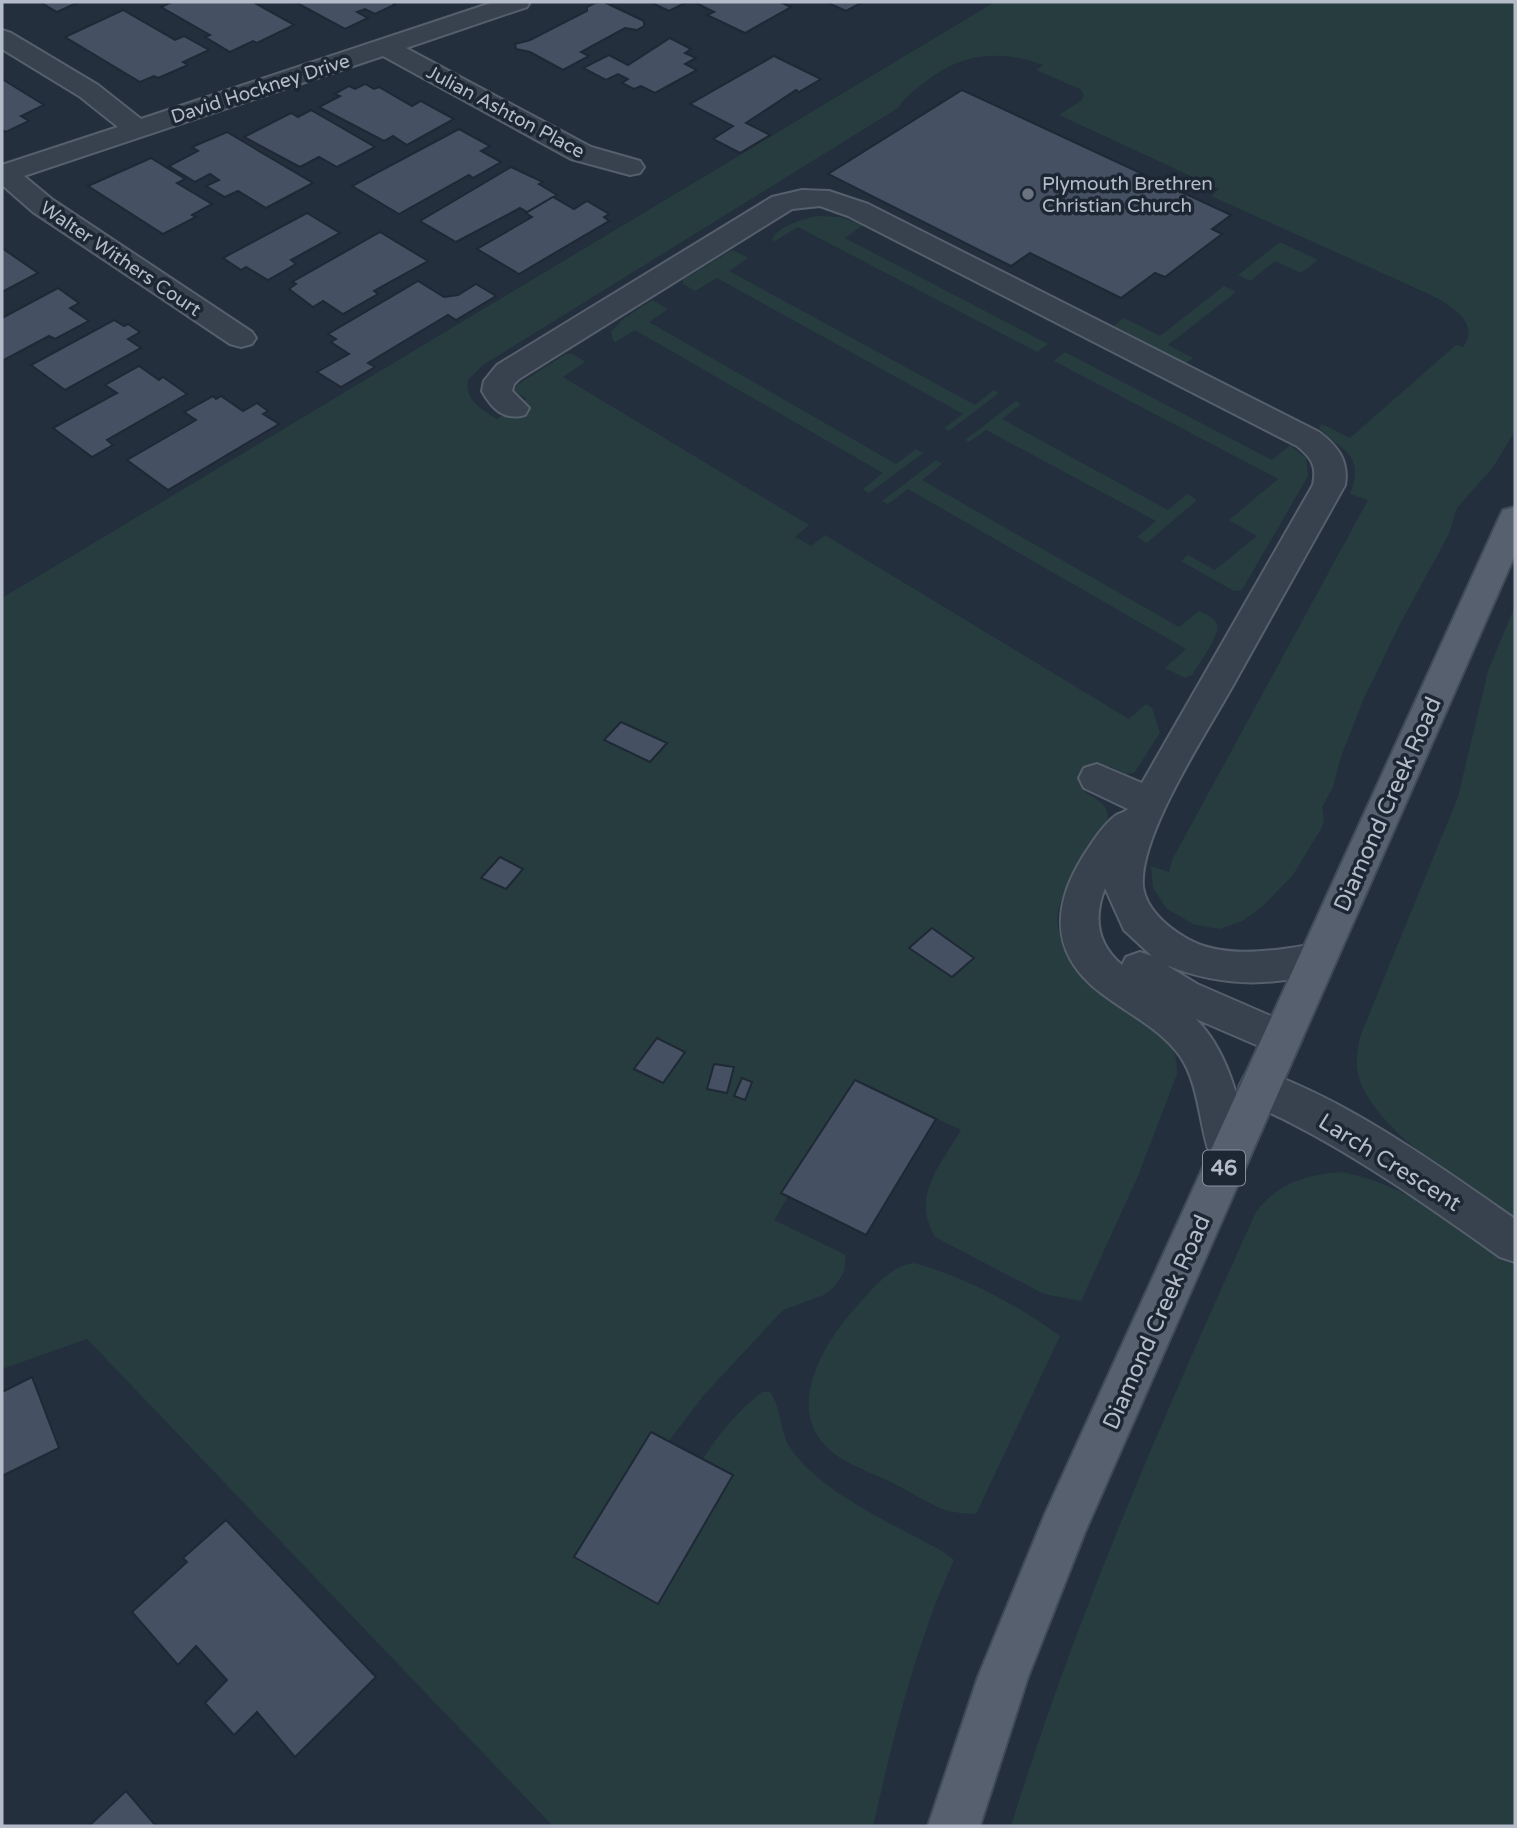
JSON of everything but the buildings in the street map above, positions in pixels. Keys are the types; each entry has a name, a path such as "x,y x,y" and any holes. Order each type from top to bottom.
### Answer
{"main road":[{"name":"Diamond Creek Road","path":"954,1826 978,1745 1042,1581 1515,518"}],"street":[{"name":"David Hockney Drive","path":"4,174 518,2"},
{"path":"2,38 97,96 120,113 135,129"},
{"name":"Julian Ashton Place","path":"386,47 581,153 630,167"},
{"name":"Walter Withers Court","path":"4,174 43,206 241,338"},
{"path":"514,408 502,400 497,391 499,381 508,372 782,203 813,196 827,197 858,209 1308,439 1330,459 1332,471 1329,485 1149,803 1130,842 1124,863 1124,888 1133,911 1147,931 1168,947 1189,958 1217,965 1274,967 1317,958"},
{"path":"1097,778 1149,803"},
{"path":"1149,803 1114,841 1095,869 1084,890 1077,914 1078,932 1084,948 1104,974 1171,1019 1194,1045 1214,1093 1230,1154"},
{"path":"1095,869 1094,915 1110,942 1123,955 1177,992 1282,1039"},
{"name":"Larch Crescent","path":"1260,1087 1329,1122 1405,1166 1515,1243"}],"green space":[{"path":"995,2 1515,2 1515,431 1494,466 1457,508 1449,534 1401,622 1363,700 1341,757 1333,787 1322,807 1324,820 1321,829 1293,875 1263,906 1242,921 1220,929 1195,925 1167,909 1153,888 1151,866 1169,872 1172,860 1368,500 1350,494 1355,470 1353,462 1343,449 1319,428 1322,424 1350,438 1456,345 1463,347 1468,337 1468,328 1464,319 1448,305 1211,196 1219,189 1059,115 1082,100 1084,94 1080,89 1036,70 1043,65 1011,57 981,57 952,65 939,72 903,100 898,108 483,365 468,380 472,399 497,419 527,399 514,391 517,385 566,354 573,354 585,362 563,377 809,525 795,537 811,546 825,535 1129,719 1146,704 1152,708 1160,733 1134,773 1125,774 1110,766 1084,791 1103,805 1108,818 1075,870 1060,903 1058,925 1065,945 1078,963 1096,980 1156,1027 1170,1043 1177,1066 1177,1074 1138,1176 1081,1301 1044,1294 935,1237 928,1222 927,1195 937,1169 961,1130 855,1080 781,1193 788,1197 774,1220 846,1255 844,1272 835,1286 824,1295 783,1310 703,1396 669,1441 703,1459 737,1415 762,1392 770,1392 777,1405 790,1448 820,1479 860,1507 954,1560 917,1658 873,1826 553,1826 87,1339 2,1369 2,598"},
{"path":"816,216 840,217 863,225 845,238 1048,344 1037,352 798,227 775,241 772,240 784,227"},
{"path":"1280,242 1318,260 1301,273 1275,261 1250,281 1238,275"},
{"path":"732,250 748,258 729,271 975,405 994,390 999,393 949,431 944,428 963,414 717,278 695,291 683,284 683,280"},
{"path":"1224,286 1236,292 1168,345 1193,358 1186,363 1114,326 1124,318 1160,336"},
{"path":"652,300 668,309 649,322 896,464 916,449 923,453 869,493 863,489 883,473 635,330 615,342 611,332 622,320"},
{"path":"1065,352 1272,460 1290,445 1306,458 1308,476 1242,590 1234,591 1181,561 1188,555 1215,570 1257,536 1229,520 1278,479 1054,361"},
{"path":"1016,401 1021,404 1002,419 1168,510 1187,494 1197,500 1147,543 1137,537 1156,521 986,430 969,442 965,440"},
{"path":"936,460 942,464 922,480 1179,627 1199,611 1214,619 1217,624 1216,635 1192,675 1185,678 1165,668 1186,649 908,489 888,504 882,501"},
{"path":"1515,606 1515,1221 1422,1154 1379,1113 1365,1091 1357,1069 1357,1053 1360,1037 1458,797 1488,671"},
{"path":"1341,1172 1388,1186 1411,1197 1454,1223 1515,1266 1515,1826 1011,1826 1036,1748 1093,1592 1188,1363 1256,1212 1283,1187 1316,1175"},
{"path":"914,1263 990,1293 1060,1336 976,1514 952,1512 927,1502 845,1461 822,1442 813,1426 809,1408 810,1390 815,1371 834,1336 856,1307 882,1280 897,1269"}],"place":[{"name":"Plymouth Brethren Christian Church","path":"1028,194"}]}
